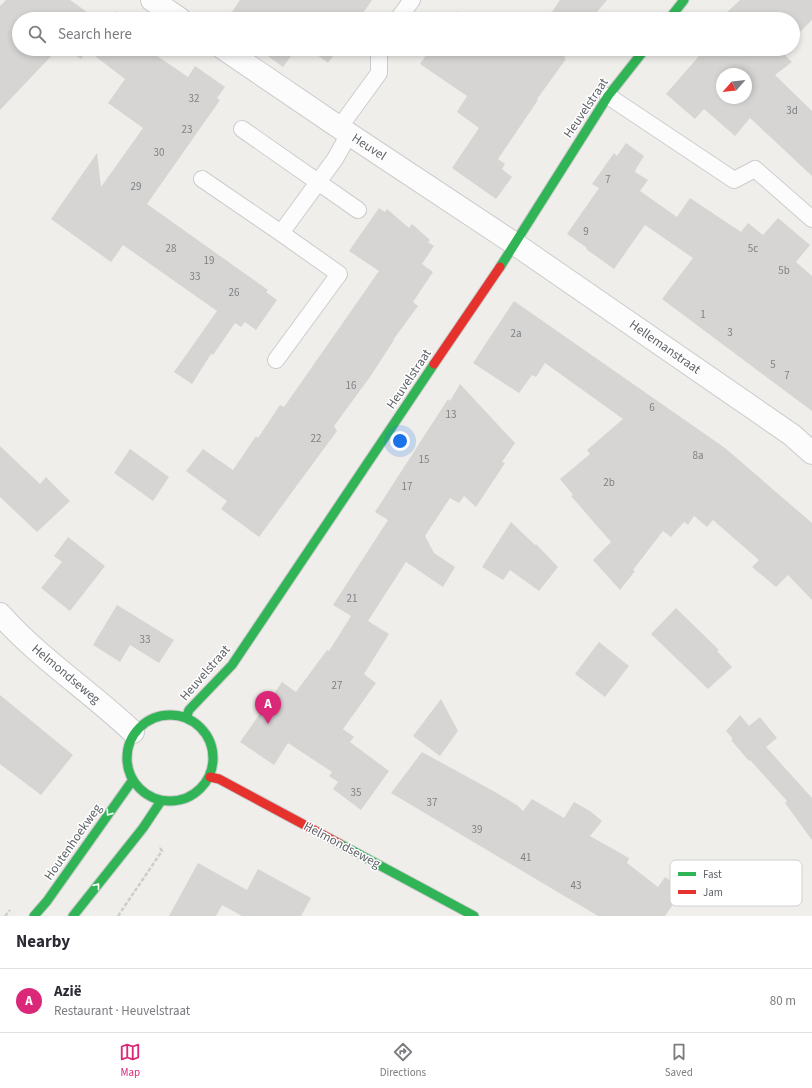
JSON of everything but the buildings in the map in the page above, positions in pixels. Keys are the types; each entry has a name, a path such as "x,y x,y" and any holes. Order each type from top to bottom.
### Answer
{"street":[{"path":"152,0 170,12"},
{"path":"675,12 684,0"},
{"name":"Heuvel","path":"234,56 344,131 515,244"},
{"name":"Heuvelstraat","path":"186,718 189,710 232,665 515,244 608,96 639,56"},
{"name":"Hellemanstraat","path":"515,244 792,435 812,453"},
{"name":"Helmondseweg","path":"0,614 15,631 85,691 114,713 133,732"},
{"path":"172,713 186,718 208,734 214,753 210,777 200,790 181,800 161,801 145,794 132,781 125,754 133,732 150,717 172,713"},
{"name":"Helmondseweg","path":"210,777 219,779 474,916"},
{"name":"Houtenhoekweg","path":"34,916 47,901 132,781"},
{"path":"73,916 143,828 161,801"}],"lane":[{"path":"403,12 412,0"},
{"path":"281,233 334,159 344,131 380,73 379,56"},
{"path":"608,96 734,180 755,169 812,219"},
{"path":"242,129 358,210"},
{"path":"202,179 339,274 276,360"}],"path":[{"path":"118,916 162,851 157,842"}],"traffic: fast":[{"path":"675,12 684,0"},
{"path":"500,267 608,96 639,56"},
{"path":"186,718 189,710 232,665 434,364"},
{"path":"162,715 178,715 187,718 201,727 210,741 213,750 213,758 213,766 210,775 201,789 187,798 178,801 162,801 146,794 139,789 134,782 127,766 127,750 134,734 139,727 146,722 162,715"},
{"path":"34,916 47,901 132,781"},
{"path":"73,916 143,828 161,801"},
{"path":"340,844 474,916"}],"traffic: jam":[{"path":"434,364 500,267"},
{"path":"210,777 219,779 340,844"}],"place":[{"name":"Azië","path":"268,724"}]}
